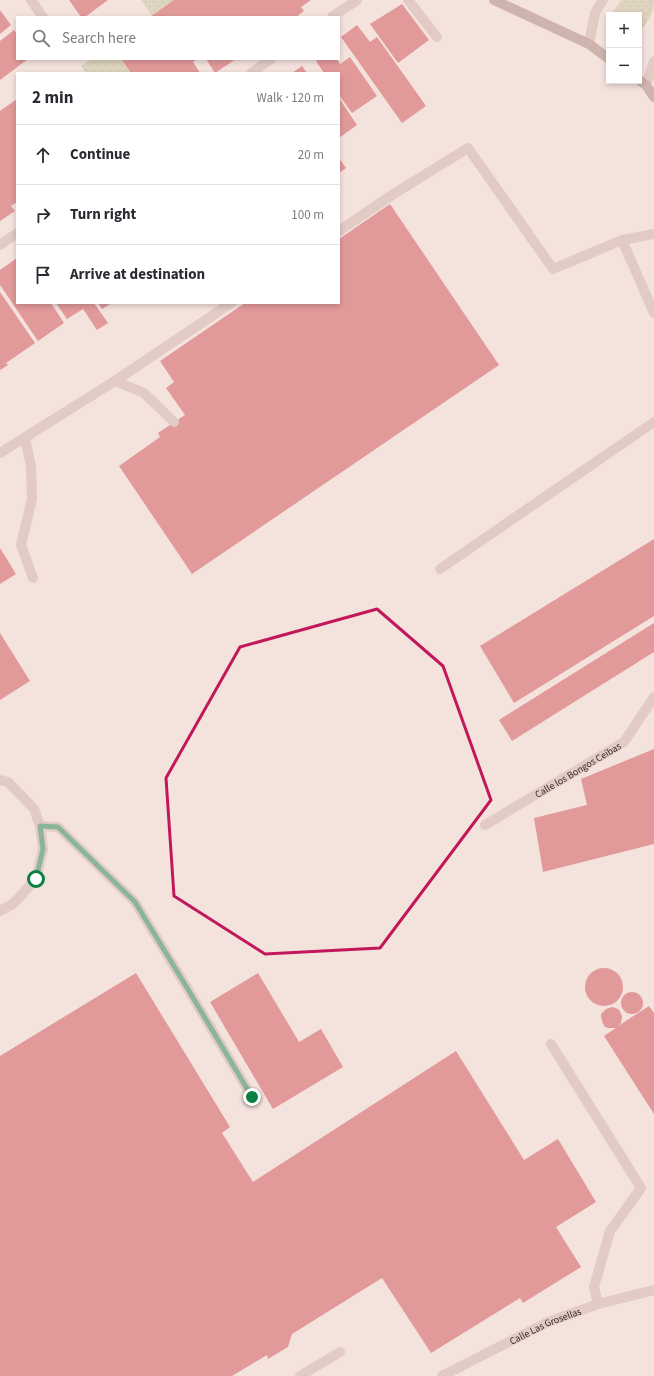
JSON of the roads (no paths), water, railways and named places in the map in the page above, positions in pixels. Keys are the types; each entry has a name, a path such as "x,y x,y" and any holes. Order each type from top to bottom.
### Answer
{"main road":[{"path":"494,0 589,44 606,56"},
{"path":"642,83 654,97"}],"street":[{"path":"31,0 42,16"},
{"path":"333,16 357,0"},
{"path":"408,0 437,37"},
{"path":"589,44 595,13 603,0"},
{"path":"252,72 270,60"},
{"path":"642,83 654,61"},
{"path":"340,230 392,195 468,148 554,269 622,240 654,234"},
{"path":"0,245 16,234"},
{"path":"622,240 654,313"},
{"path":"0,453 115,380 229,304"},
{"path":"115,380 144,393 174,422"},
{"path":"440,569 654,422"},
{"path":"25,438 31,466 32,499 21,545 33,578"},
{"name":"Calle los Bongos Ceibas","path":"485,825 624,742 654,697"},
{"path":"0,780 8,782 34,809 40,826 43,849 36,879 13,904 0,911"},
{"path":"40,826 58,827 135,902 252,1097"},
{"path":"551,1044 641,1188 610,1231 594,1287 598,1304"},
{"name":"Calle Las Grosellas","path":"442,1376 548,1322 598,1304 654,1290"},
{"path":"300,1376 340,1352"}]}
